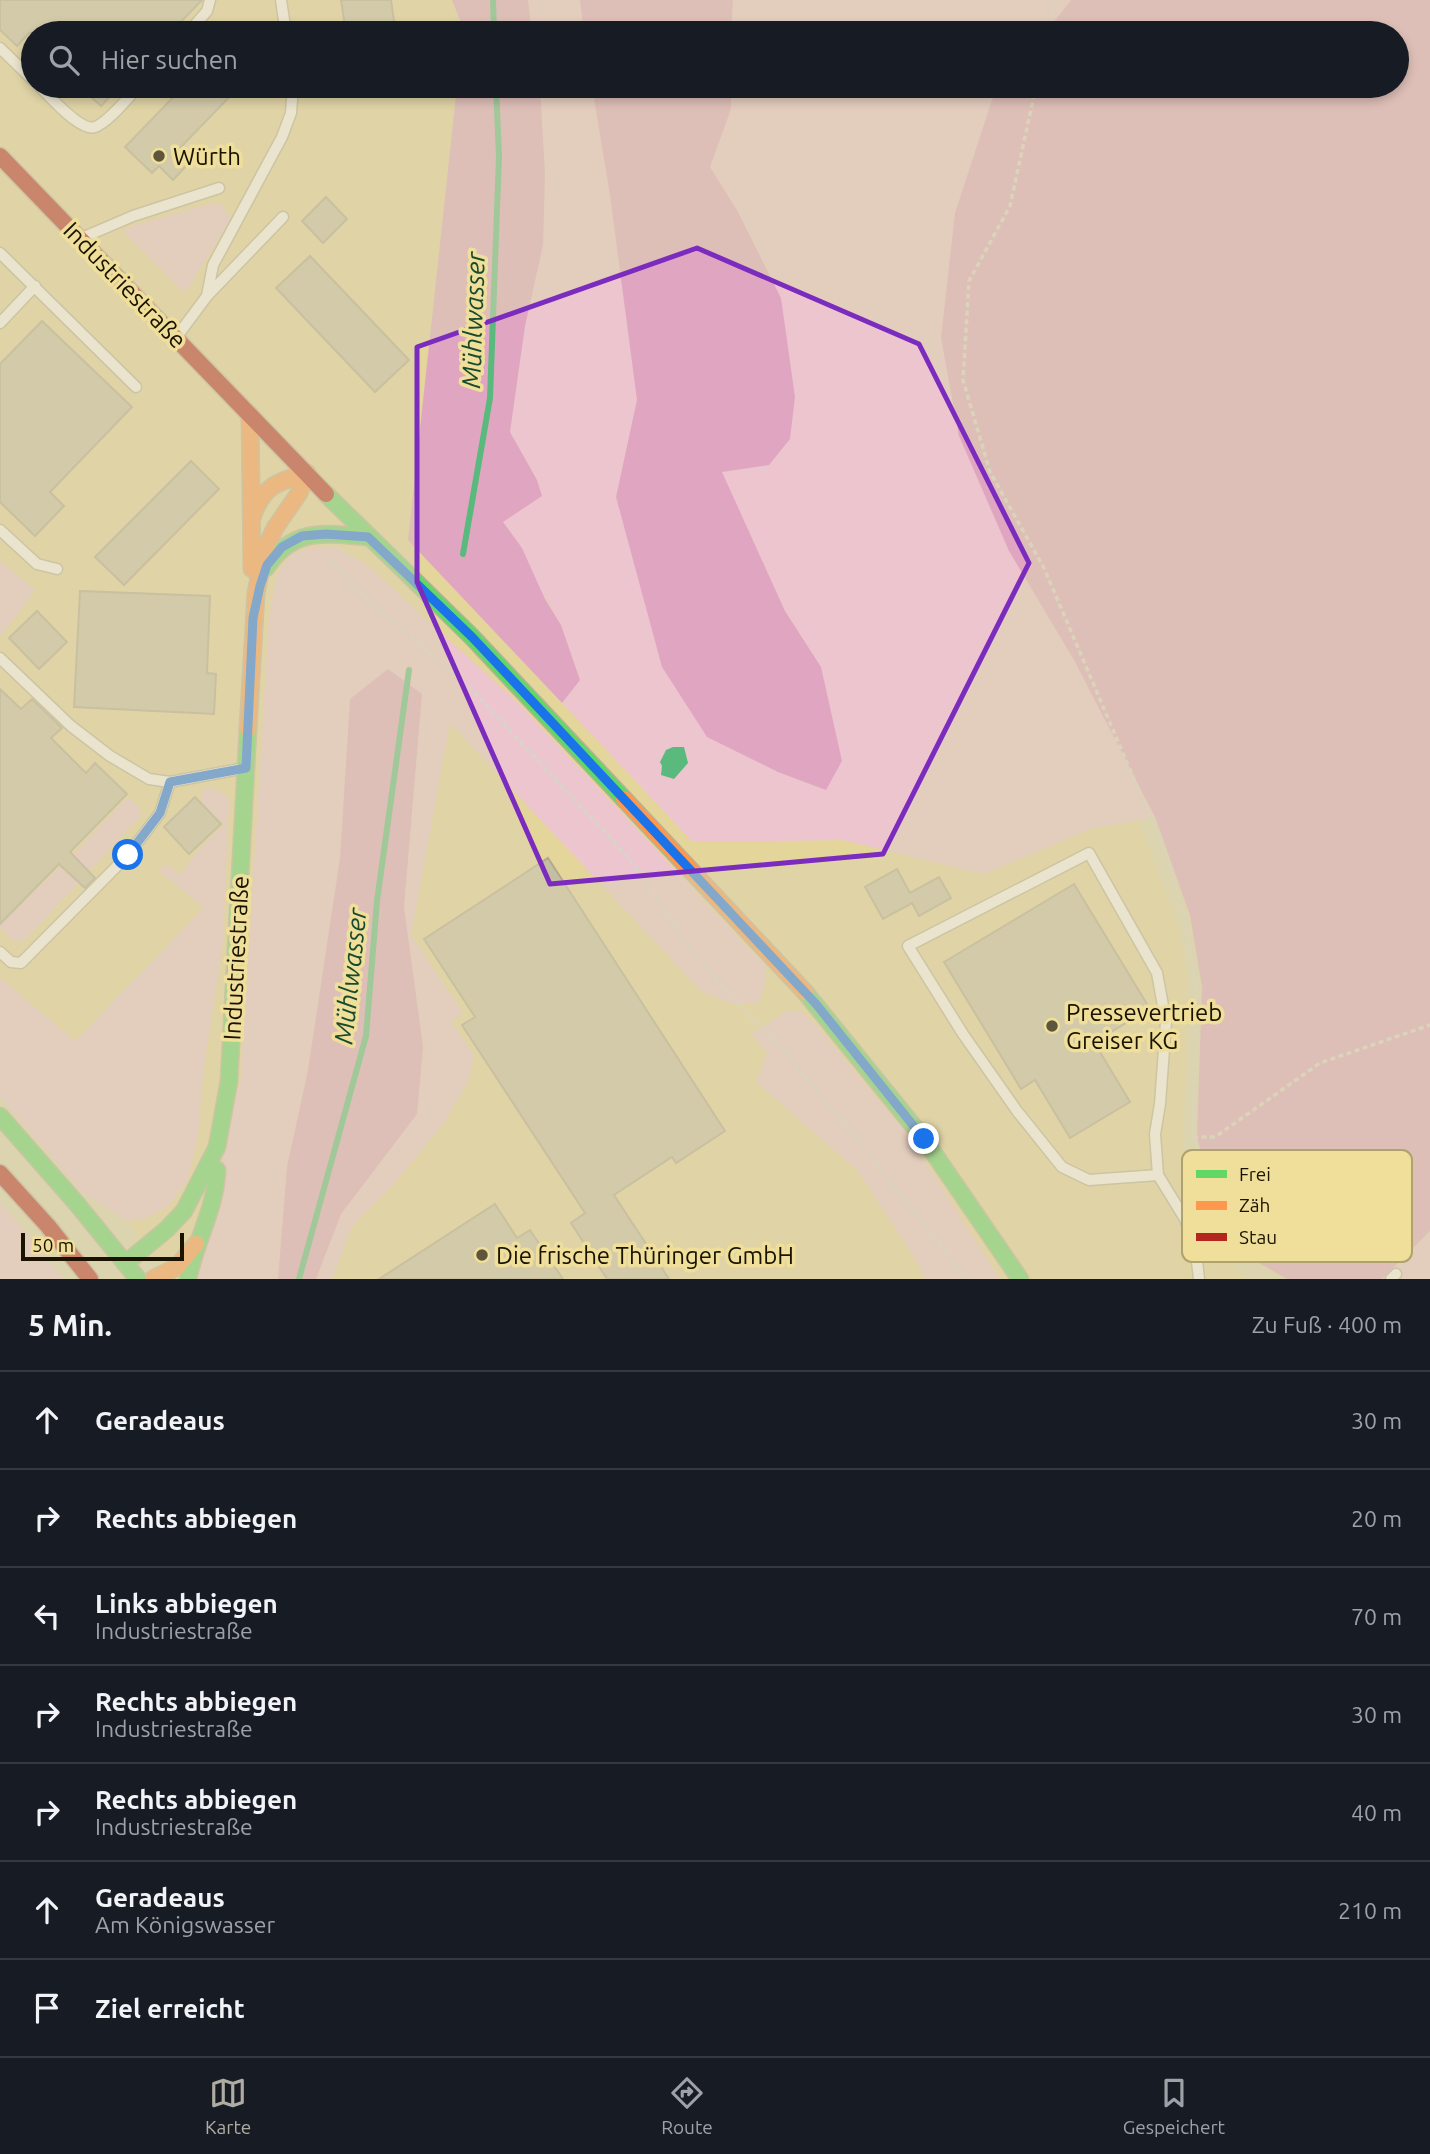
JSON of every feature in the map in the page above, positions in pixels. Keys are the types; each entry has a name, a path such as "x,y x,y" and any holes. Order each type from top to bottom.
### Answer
{"street":[{"name":"Industriestraße","path":"0,156 368,537 472,637 816,1004 924,1139 1020,1279"},
{"name":"Industriestraße","path":"124,1271 167,1229 195,1194 217,1147 229,1081 253,618 250,415"},
{"name":"Industriestraße","path":"253,618 258,575 265,549 275,528 299,493 307,473"},
{"path":"251,518 256,502 266,489 307,473"},
{"name":"Industriestraße","path":"253,618 263,575 273,556 282,547 312,534 368,537"},
{"path":"0,1116 124,1271 138,1279"},
{"path":"188,1279 197,1242 218,1183 217,1147"},
{"path":"0,1172 90,1279"},
{"path":"153,1279 177,1267 197,1242"},
{"path":"75,1259 90,1274 106,1279"}],"lane":[{"path":"198,21 207,11 210,0"},
{"path":"281,0 284,21"},
{"path":"0,48 21,68"},
{"path":"51,98 87,128 96,127 127,98"},
{"path":"207,296 213,265 282,136 291,113 292,98"},
{"path":"80,239 133,216 219,188"},
{"path":"176,338 207,296 283,218"},
{"path":"0,253 136,387"},
{"path":"0,323 35,286"},
{"path":"0,530 37,565 57,569"},
{"path":"0,658 71,726 110,756 149,779 170,782 246,768"},
{"path":"0,952 11,962 21,963 54,932 128,855 160,813 170,782"},
{"path":"1158,1175 1089,1180 1062,1167 1017,1111 963,1034 908,946 1089,853 1157,973 1166,1022 1155,1134 1158,1175 1182,1214"}],"path":[{"path":"1051,21 1055,0"},
{"path":"1033,98 1010,206 969,281 963,380 990,472 1044,568 1165,852 1184,915 1196,986 1192,1137 1195,1150"},
{"path":"328,556 355,587 473,691 627,856 682,938 844,1122 967,1279"},
{"path":"1192,1137 1215,1137 1320,1063 1430,1026"}],"highlighted area":[{"path":"697,248 919,344 1029,563 883,854 550,884 417,582 417,347"}],"shaded area":[{"path":"0,0 452,0 460,21 21,21 21,98 456,98 409,540 693,842 843,840 984,874 1090,829 1138,820 1177,923 1188,981 1182,1150 1182,1262 1232,1262 1244,1279 169,1279 0,1047"},
{"path":"452,0 528,0 531,21 460,21"},
{"path":"528,0 580,0 583,21 531,21"},
{"path":"580,0 733,0 732,21 583,21"},
{"path":"733,0 1071,0 1054,21 732,21"},
{"path":"1071,0 1430,0 1430,1231 1412,1249 1412,1150 1200,1150 1197,1137 1202,987 1190,915 1155,817 1074,660 1009,551 959,436 941,338 955,213 994,98 1409,98 1409,21 1054,21"},
{"path":"456,98 541,98 545,175 543,245 525,326 510,432 537,480 542,496 503,522 522,548 545,599 561,625 580,680 562,703 408,540"},
{"path":"541,98 594,98 610,195 637,400 616,497 707,737 778,772 826,790 821,667 785,611 721,472 769,465 781,298 738,212 710,167 731,109 731,98 994,98 959,436 1009,551 1074,660 1155,817 1090,829 984,874 843,840 693,842 562,703 580,680 561,625 502,522 542,496 537,480 510,432 525,326 543,245 545,175"},
{"path":"594,98 731,98 731,109 710,167 738,212 781,298 795,397 790,439 769,465 722,472 785,611 821,667 842,761 826,790 778,772 707,737 662,667 616,497 637,400 610,195"},
{"path":"213,203 222,205 231,219 185,293 123,231 135,225"},
{"path":"308,548 338,548 367,565 516,701 766,966 766,984 758,1003 730,1003 702,992 450,723 411,935 463,1013 451,1022 474,1055 469,1081 441,1127 399,1178 352,1227 332,1279 316,1279 341,1214 417,1114 423,1047 404,907 422,694 350,700 340,858 308,1070 287,1167 278,1279 191,1279 241,1078 269,620 276,576 290,555"},
{"path":"0,561 35,590 1,636 0,635"},
{"path":"388,669 422,694 404,907 423,1047 417,1114 341,1214 316,1279 278,1279 287,1167 308,1070 340,858 350,699"},
{"path":"684,747 688,763 674,779 661,775 660,762 666,750"},
{"path":"210,788 222,792 229,800 223,943 203,1074 198,1137 187,1181 166,1208 144,1219 127,1221 83,1192 0,1097 0,978 75,1041 204,908 159,871 166,865 181,874 194,855 224,825 201,802 202,789"},
{"path":"128,797 140,808 141,816 89,871 73,855"},
{"path":"60,867 78,883 26,939 15,942 0,928 0,919 3,921"},
{"path":"786,1011 802,1012 816,1025 908,1135 1000,1279 925,1279 915,1258 858,1171 756,1082 767,1053 752,1034"},
{"path":"0,1202 64,1279 0,1279"},
{"path":"1430,1231 1430,1279 1382,1279 1399,1262 1412,1262 1412,1249"},
{"path":"1257,1262 1399,1262 1382,1279 1287,1279"}],"building":[{"path":"0,0 202,0 182,21 21,21 21,42 17,46 0,30"},
{"path":"341,0 391,0 394,21 344,21"},
{"path":"92,98 109,98 101,106"},
{"path":"172,98 228,98 178,150 190,162 173,180 159,166 152,173 125,147"},
{"path":"326,197 347,219 323,243 302,221"},
{"path":"310,256 409,360 375,392 276,288"},
{"path":"42,321 132,407 50,492 64,506 35,536 0,502 0,364"},
{"path":"191,461 219,489 124,585 95,557"},
{"path":"80,591 210,596 207,673 216,674 214,714 74,707"},
{"path":"37,611 67,642 39,669 9,638"},
{"path":"0,689 21,709 32,699 62,728 51,738 86,773 95,763 127,794 70,852 95,878 85,888 59,864 0,924"},
{"path":"195,797 221,824 189,854 164,827"},
{"path":"548,858 725,1131 676,1163 672,1157 614,1195 669,1279 607,1279 571,1223 585,1213 462,1025 475,1017 424,939"},
{"path":"897,869 910,893 939,877 951,898 919,916 912,903 883,919 865,887"},
{"name":"Pressevertrieb Greiser KG","path":"1074,884 1150,1009 1094,1042 1130,1102 1070,1138 1035,1080 1021,1089 944,962"},
{"name":"Die frische Thüringer GmbH","path":"495,1204 517,1238 530,1230 563,1279 379,1279"}],"waterway":[{"name":"Mühlwasser","path":"493,0 494,21"},
{"name":"Mühlwasser","path":"463,554 490,398 499,156 497,98"},
{"name":"Mühlwasser","path":"299,1279 366,1036 377,901 409,670"}],"traffic: fast":[{"path":"326,494 472,637 624,799"},
{"path":"266,568 287,545 299,539 324,534 368,537"},
{"path":"126,1263 184,1211 217,1147 229,1081 248,729"},
{"path":"805,992 924,1139 1020,1279"},
{"path":"0,1116 138,1279"},
{"path":"188,1279 213,1198 217,1170"}],"traffic: slow":[{"path":"250,415 252,569"},
{"path":"252,518 261,499 272,487 307,473"},
{"path":"248,729 256,593 265,549 275,528 299,493 307,473"},
{"path":"624,799 805,992"},
{"path":"153,1279 177,1267 196,1244"}],"traffic: jam":[{"path":"0,156 326,494"},
{"path":"0,1173 48,1226 90,1279"}],"place":[{"name":"Würth","path":"159,156"},
{"name":"Pressevertrieb Greiser KG","path":"1052,1026"},
{"name":"Die frische Thüringer GmbH","path":"482,1255"}],"route":[{"path":"128,855 160,813 170,782 246,768 253,618 263,575 273,556 282,547 302,536 326,534 368,537 472,637 816,1004 924,1139"}]}
